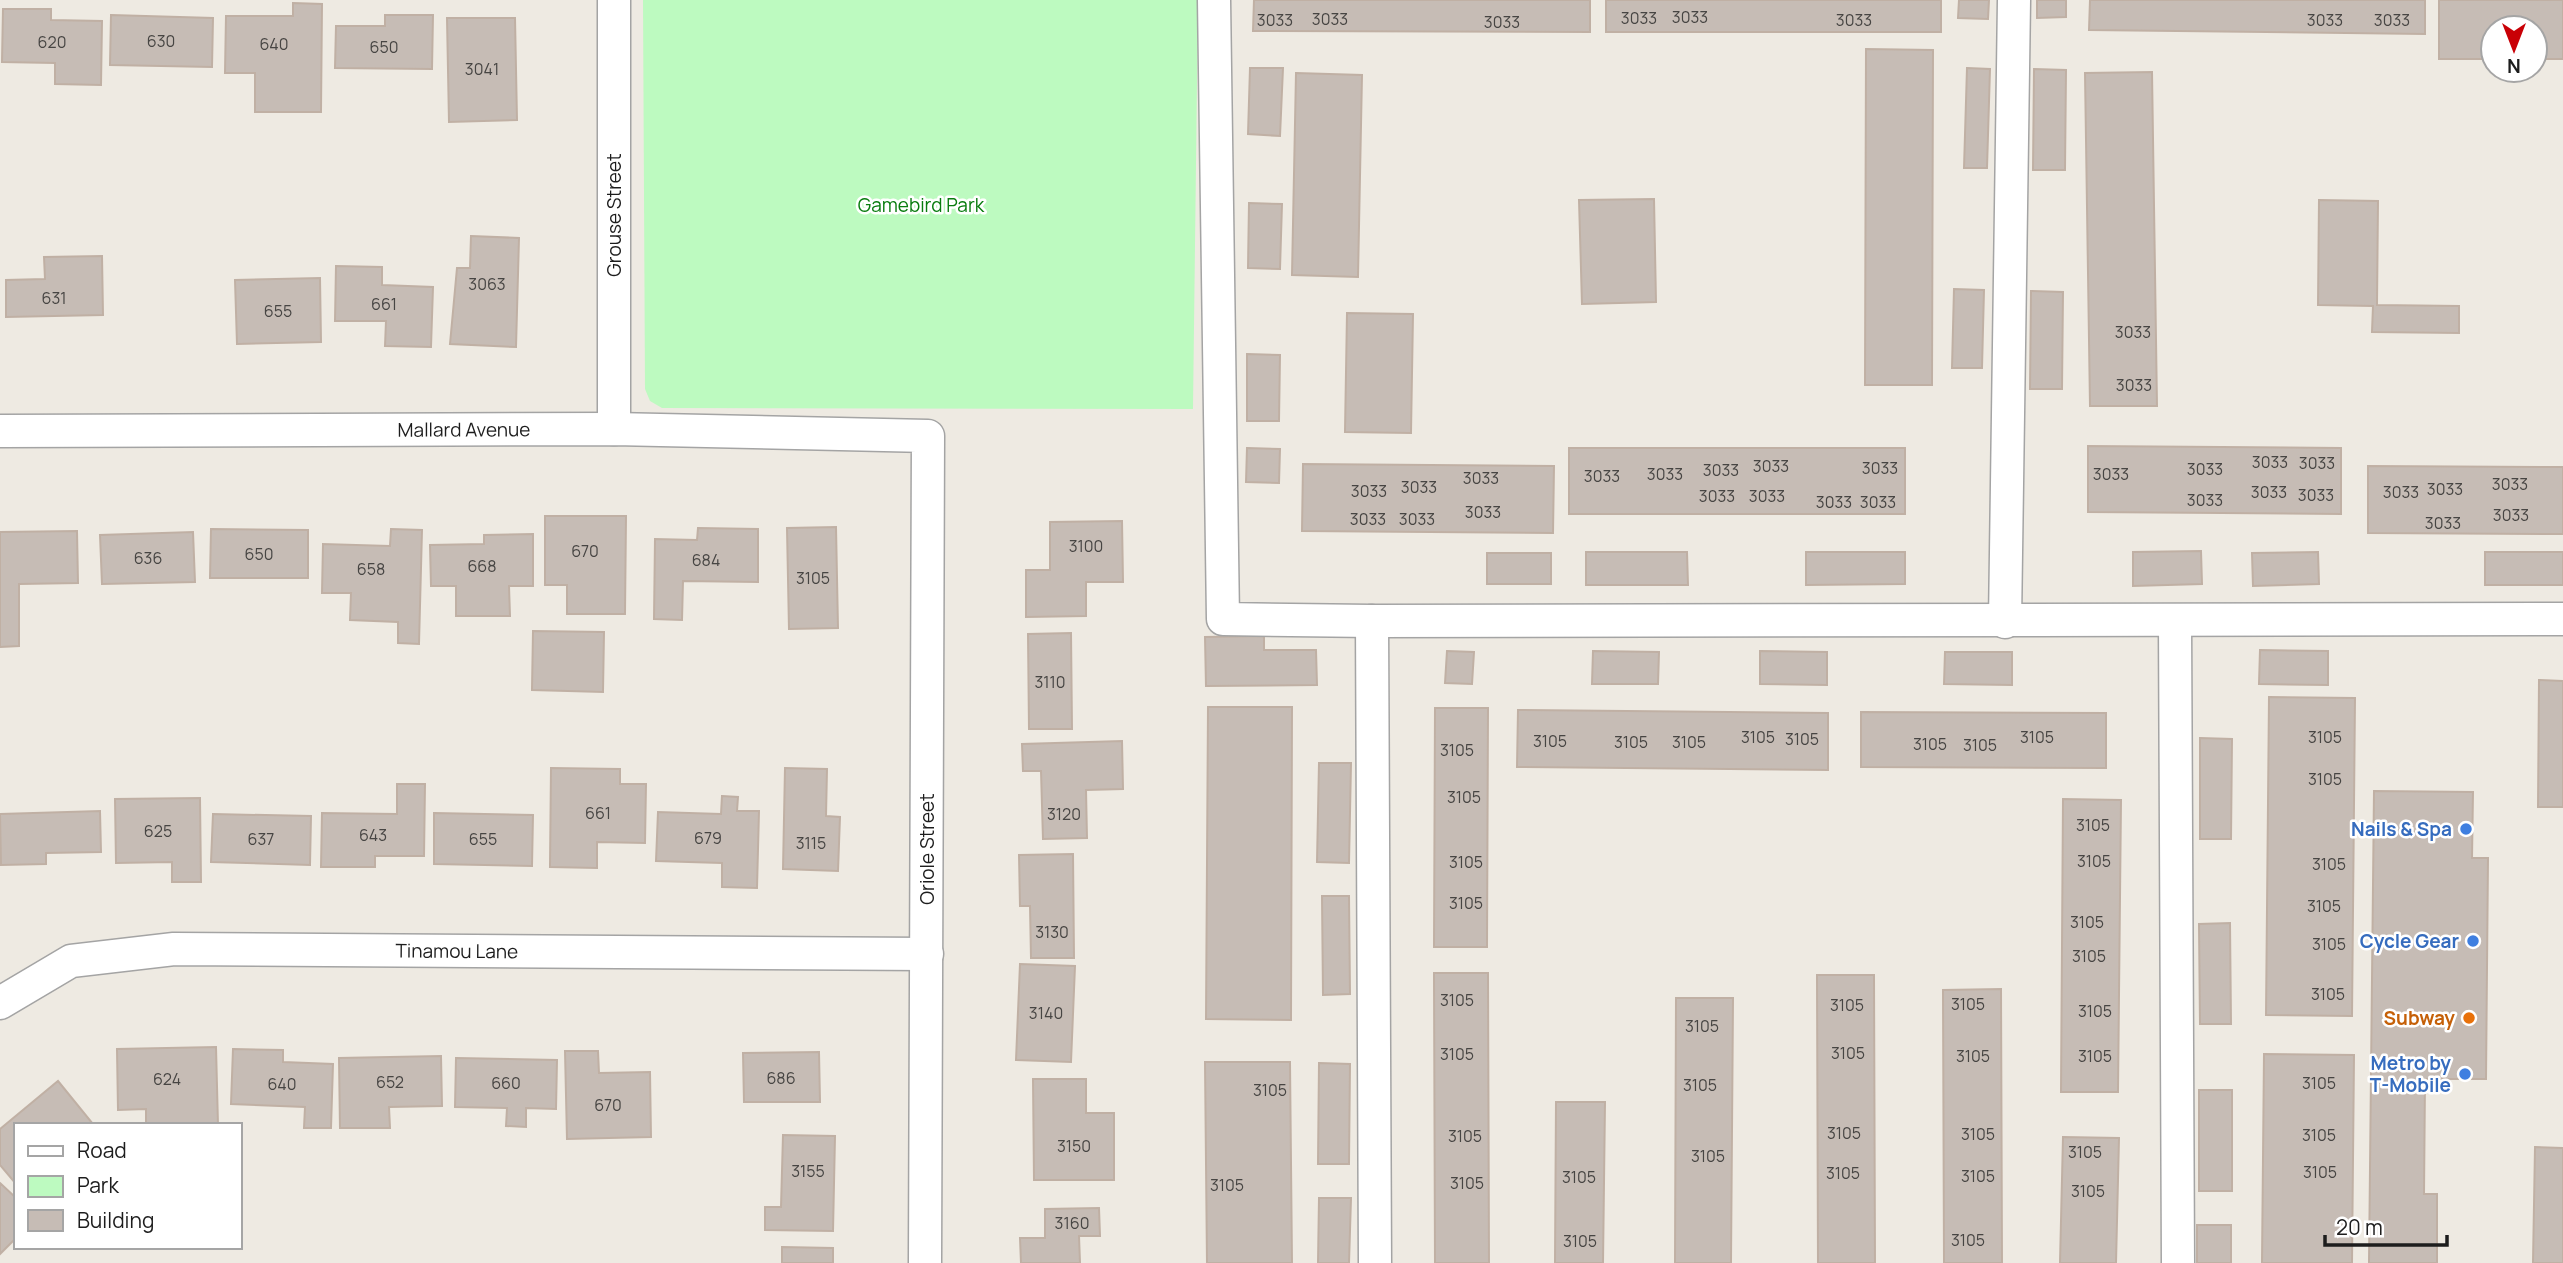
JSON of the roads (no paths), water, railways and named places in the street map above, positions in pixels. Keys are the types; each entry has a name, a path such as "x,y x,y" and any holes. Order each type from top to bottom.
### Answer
{"street":[{"name":"Grouse Street","path":"614,0 614,429"},
{"path":"1214,0 1223,619 2005,622 2563,619"},
{"path":"2005,622 2014,0"},
{"name":"Mallard Avenue","path":"0,430 614,429 928,436"},
{"name":"Oriole Street","path":"925,1263 928,436"},
{"path":"1372,621 1375,1263"},
{"path":"2175,621 2178,1263"},
{"name":"Tinamou Lane","path":"0,1003 71,961 174,950 927,954"}],"place":[{"name":"Nails & Spa","path":"2466,829"},
{"name":"Cycle Gear","path":"2473,941"},
{"name":"Subway","path":"2469,1018"},
{"name":"Metro by T-Mobile","path":"2465,1074"}],"park label":[{"name":"Gamebird Park","path":"921,205"}]}
